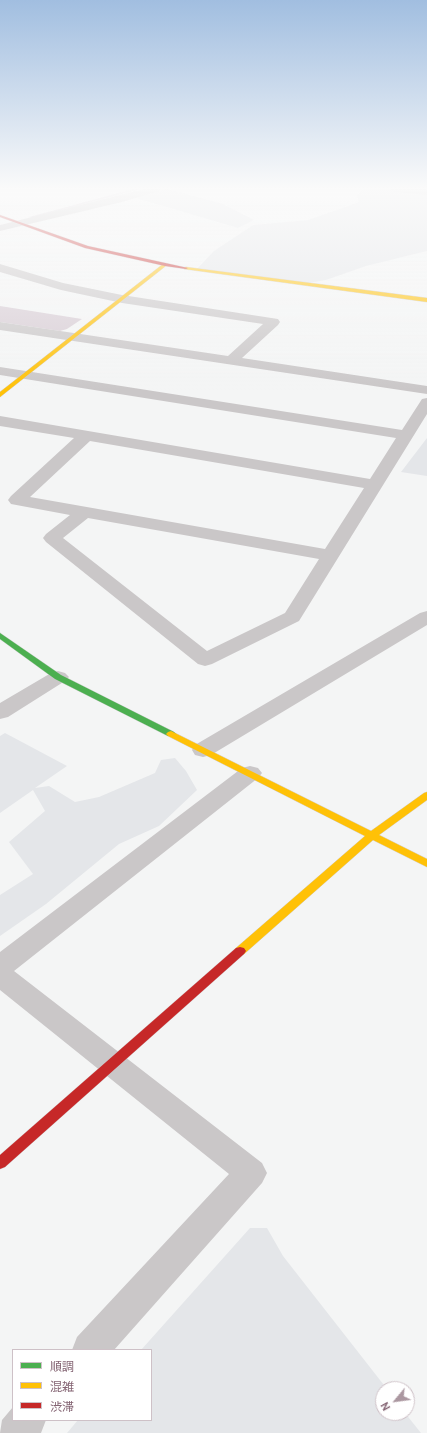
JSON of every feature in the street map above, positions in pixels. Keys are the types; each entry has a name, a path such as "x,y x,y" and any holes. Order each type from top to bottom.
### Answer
{"street":[{"path":"126,256 166,265 427,300"},
{"path":"0,395 166,265"},
{"path":"0,268 61,286 122,299 273,322 231,360"},
{"path":"0,326 427,390"},
{"path":"0,371 406,435"},
{"path":"83,513 52,538 205,660 292,617 427,402"},
{"path":"0,421 375,485"},
{"path":"86,436 17,500 83,513 331,556"},
{"path":"204,750 427,617"},
{"path":"0,635 58,677 373,834 427,863"},
{"path":"0,712 58,677"},
{"path":"0,967 250,773"},
{"path":"0,1163 373,834 427,795"},
{"path":"0,975 111,1064 252,1173 91,1349"},
{"path":"15,1433 26,1421"}],"shaded area":[{"path":"209,256 407,256 366,266 326,280 302,284 196,270"},
{"path":"0,306 82,319 67,329 60,331 0,322"},
{"path":"427,438 427,476 401,472"},
{"path":"5,733 67,766 35,788 49,786 75,802 99,797 155,773 161,760 175,758 186,771 197,790 159,826 119,844 46,904 0,936 0,895 33,874 9,842 45,811 33,790 0,813 0,736"},
{"path":"250,1228 267,1228 283,1256 381,1381 375,1381 375,1421 411,1421 421,1433 67,1433 77,1421 152,1421 152,1349 142,1349"}],"traffic: fast":[{"path":"0,635 58,677 171,734"}],"traffic: slow":[{"path":"0,395 165,265"},
{"path":"186,268 427,300"},
{"path":"171,734 427,863"},
{"path":"240,951 373,834 427,795"}],"traffic: jam":[{"path":"125,256 186,268"},
{"path":"0,1163 240,951"}]}
